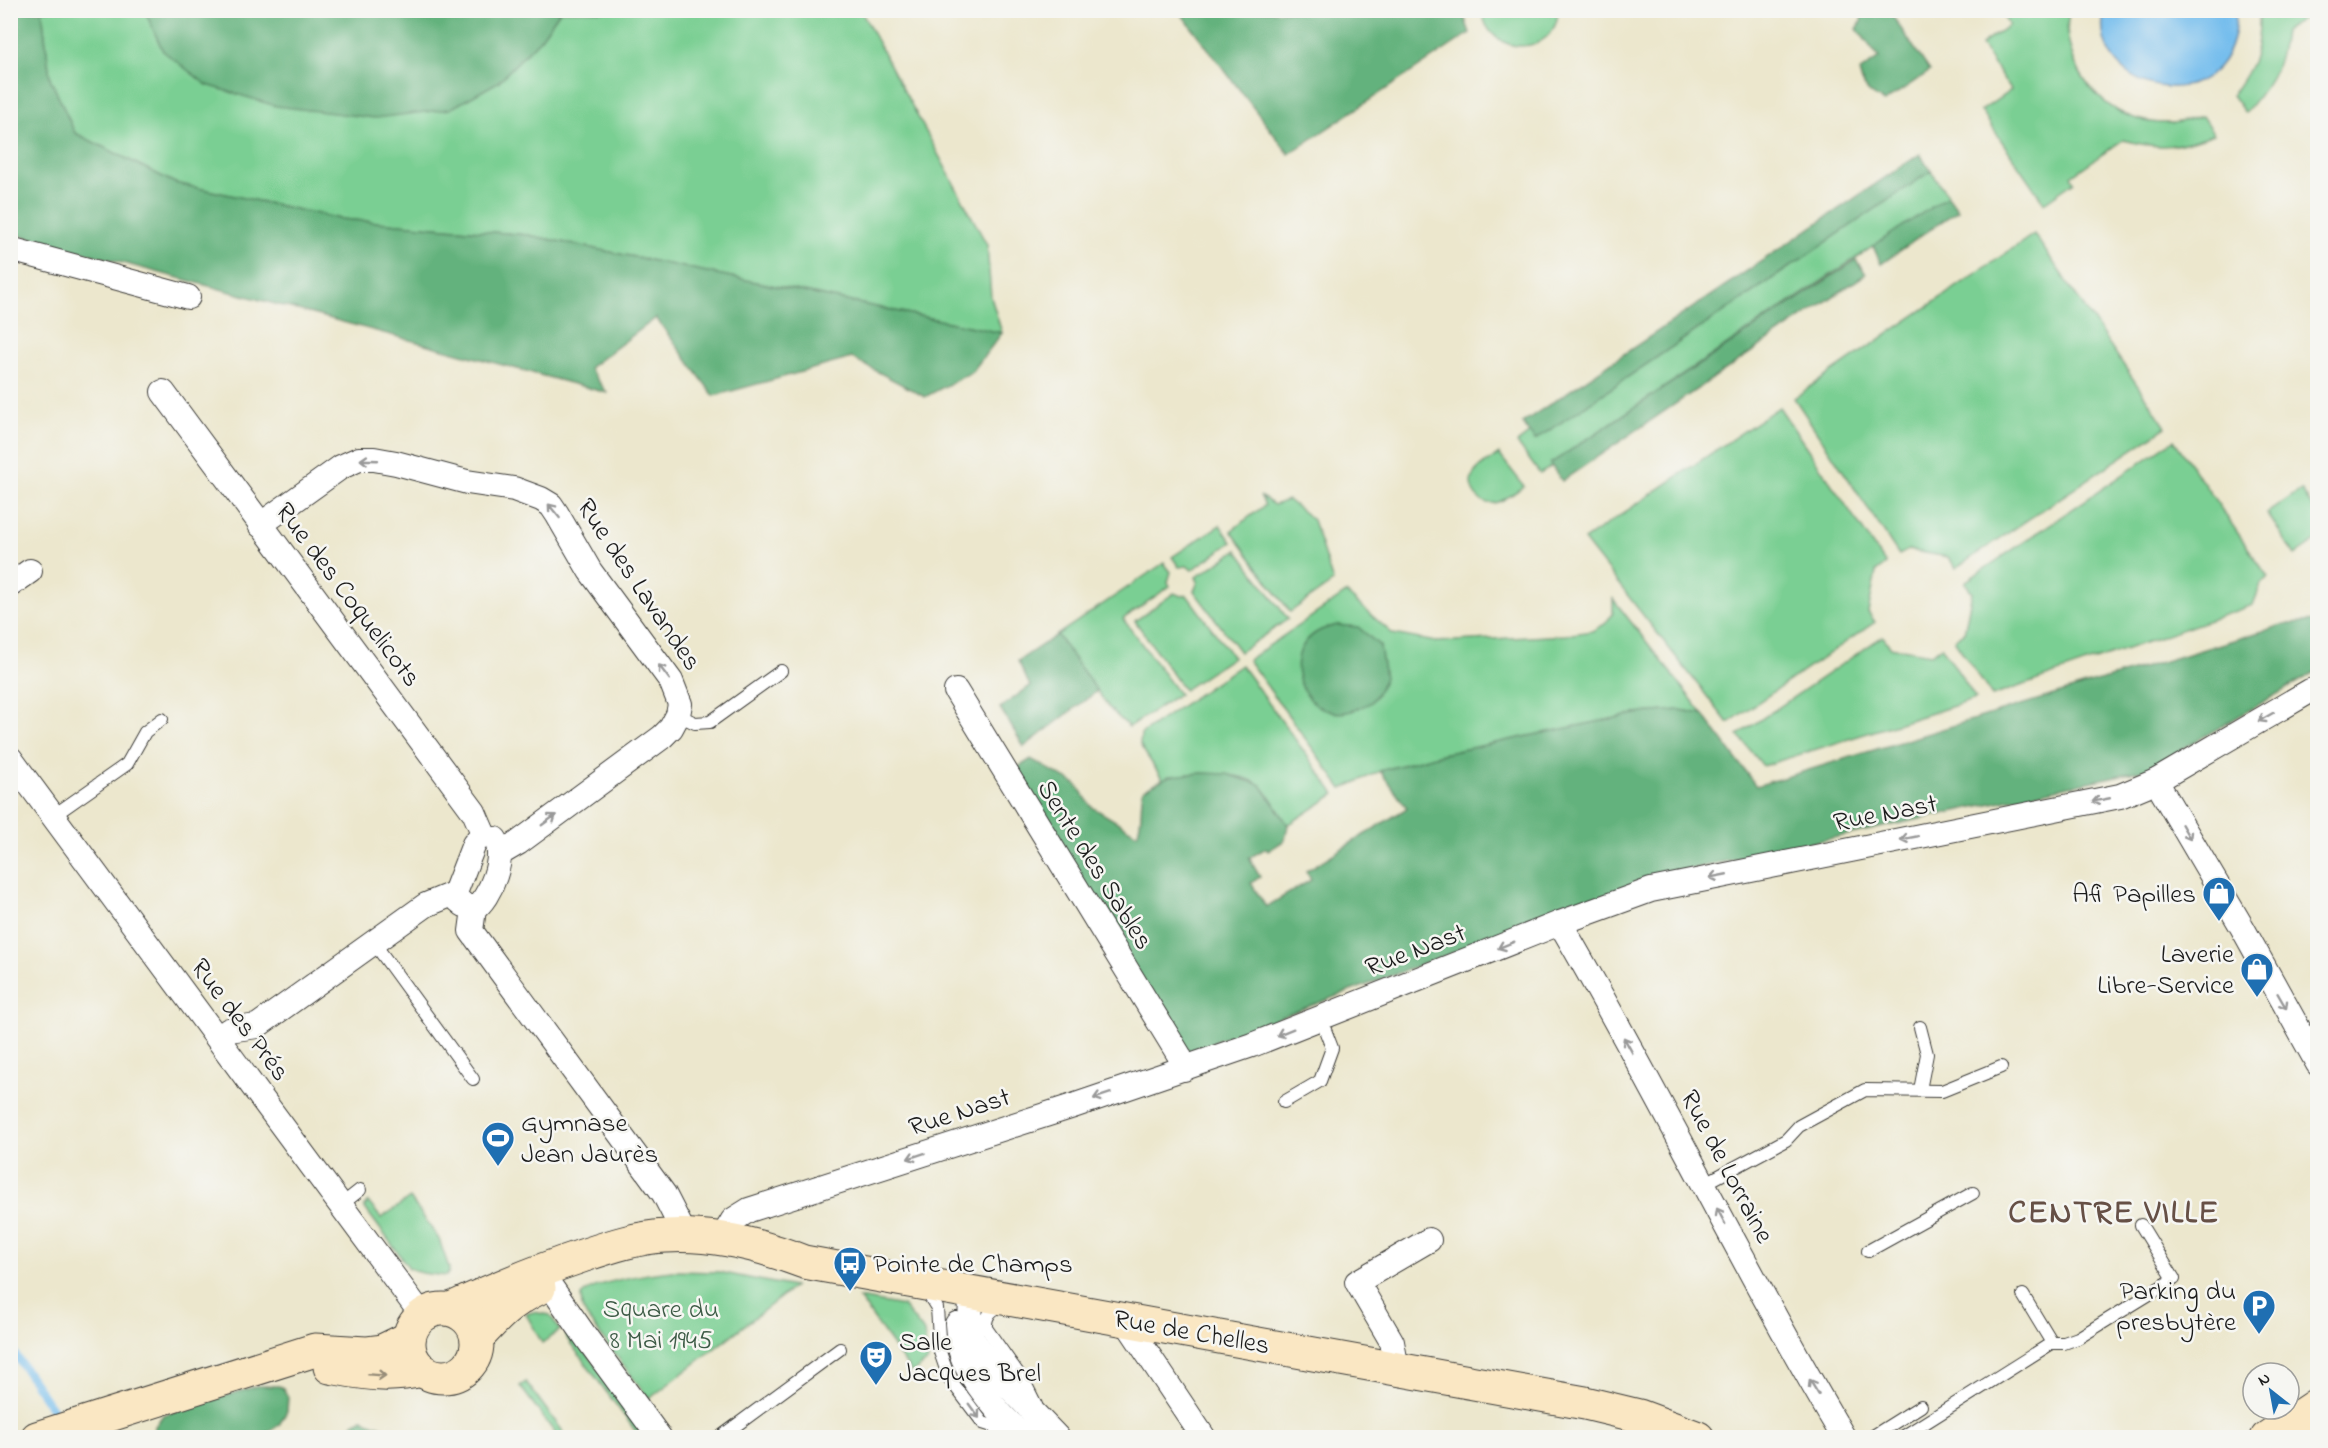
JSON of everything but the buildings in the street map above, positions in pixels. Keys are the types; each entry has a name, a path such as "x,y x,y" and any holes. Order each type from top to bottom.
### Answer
{"main road":[{"name":"Rue de Chelles","path":"53,1432 315,1350 366,1353 382,1351 427,1321 500,1286 612,1246 653,1238 685,1235 771,1248 804,1262 1585,1403 1639,1416 1698,1437"},
{"path":"477,1338 501,1311 514,1301 549,1284 612,1261 663,1252 697,1252 766,1262 804,1262"},
{"path":"469,1320 477,1338 476,1350 465,1369 455,1375 444,1377 422,1370 414,1361 410,1350 427,1321 469,1320"},
{"path":"278,1361 381,1376 422,1370"},
{"path":"2267,1437 2318,1404"}],"street":[{"path":"10,249 188,297"},
{"name":"Rue des Coquelicots","path":"163,392 474,812 483,833 492,836 496,841 501,853"},
{"name":"Rue des Lavandes","path":"260,525 341,467 359,459 396,463 467,482 514,489 532,494 551,505 590,571 671,681 680,704 678,715 671,728 662,736 518,843 501,853"},
{"path":"10,585 30,571"},
{"name":"Rue Nast","path":"721,1240 733,1220 749,1210 1252,1045 1560,923 1651,890 2120,796 2156,781 2310,691 2318,689"},
{"name":"Sente des Sables","path":"956,690 1179,1055 1184,1069"},
{"name":"Rue des Prés","path":"10,758 427,1321"},
{"path":"2156,781 2242,927 2318,1064"},
{"path":"218,1038 229,1030 256,1026 426,905 455,893 474,844 483,833"},
{"path":"474,909 486,898 501,853"},
{"path":"455,893 462,904 474,909"},
{"path":"474,909 471,931 664,1194 685,1235"},
{"name":"Rue de Lorraine","path":"1560,923 1802,1366 1844,1437"},
{"path":"237,1064 248,1055 256,1026"},
{"path":"1397,1369 1392,1342 1357,1282 1429,1240"},
{"path":"549,1284 660,1437"},
{"path":"948,1288 972,1339 1040,1433"},
{"path":"1125,1320 1204,1437"}],"lane":[{"path":"678,715 695,723 710,722 781,671"},
{"path":"53,816 127,764 145,732 162,719"},
{"path":"374,943 473,1079"},
{"path":"1284,1102 1320,1081 1332,1048 1320,1017"},
{"path":"1920,1027 1927,1054 1920,1090"},
{"path":"1704,1184 1786,1140 1798,1126 1865,1090 1942,1091 2001,1067"},
{"path":"341,1205 360,1190"},
{"path":"1868,1251 1973,1193"},
{"path":"1901,1437 1940,1408 2019,1359 2052,1343 2064,1343 2078,1338 2174,1279 2141,1225"},
{"path":"948,1288 937,1308 940,1352 949,1378 983,1423 1040,1433 1025,1383 986,1328 989,1314 995,1308 1019,1300"},
{"path":"2023,1295 2052,1343"},
{"path":"719,1437 840,1349"},
{"path":"1870,1437 1921,1406"}],"green space":[{"path":"42,10 145,11 163,51 450,109 498,82 541,38 560,11 861,11 987,245 991,297 1002,333 528,235 341,219 175,183 75,133 50,78"},
{"path":"10,11 42,11 50,78 75,133 175,183 341,219 528,235 1002,333 972,372 925,397 852,358 714,396 656,318 589,368 607,393 11,233"},
{"path":"145,11 560,11 541,38 498,82 450,109 375,118 276,106 207,85 163,51"},
{"path":"1179,11 1464,11 1470,33 1289,154"},
{"path":"1482,11 1558,11 1555,26 1547,37 1535,44 1522,46 1508,44 1496,37 1487,26"},
{"path":"1859,11 1889,11 1930,71 1884,102 1867,90 1862,83 1859,72 1879,58 1857,29 1862,18"},
{"path":"2000,11 2069,11 2067,35 2073,56 2080,73 2103,100 2134,118 2152,122 2175,123 2202,116 2214,134 2169,146 2123,140 2071,176 2074,182 2044,203 1981,111 2011,90 1981,45 2009,25"},
{"path":"2259,11 2314,11 2284,31 2280,56 2272,76 2245,113 2232,95 2246,74 2254,56 2257,46"},
{"path":"1920,154 1931,171 1535,440 1522,423"},
{"path":"1931,171 1948,196 1550,464 1552,466 1540,474 1517,443 1530,433 1535,440"},
{"path":"1948,196 1958,210 1881,264 1873,246"},
{"path":"2034,234 2166,427 1956,568 1948,557 1908,550 1899,555 1794,398"},
{"path":"1856,260 1866,274 1562,481 1550,464"},
{"path":"1779,407 1886,564 1876,572 1868,612 1875,622 1728,723 1584,540"},
{"path":"2174,440 2268,577 2261,584 2253,605 1992,696 1954,640 1964,633 1972,592 1965,582"},
{"path":"1499,454 1524,486 1495,503 1484,502 1473,491 1471,480 1484,463"},
{"path":"2301,490 2317,514 2317,540 2295,555 2267,513"},
{"path":"1260,496 1274,505 1288,500 1313,520 1333,582 1290,612 1231,531 1265,505"},
{"path":"1220,525 1232,542 1192,570 1187,566 1179,567 1172,557"},
{"path":"1237,550 1288,619 1240,652 1194,591 1198,582 1196,577"},
{"path":"1164,563 1171,572 1168,582 1170,586 1123,619 1179,694 1129,727 1110,709 1057,635"},
{"path":"1174,593 1181,596 1187,595 1233,657 1184,690 1135,621"},
{"path":"1346,593 1393,634 1436,642 1565,635 1592,631 1605,624 1613,613 1613,599 1703,714 1680,710 1640,713 1442,754 1380,771 1342,789 1248,660"},
{"path":"2317,621 2317,671 2148,769 1659,876 1179,1055 1006,775 1031,759 1076,784 1092,807 1137,834 1143,790 1169,776 1201,773 1227,774 1261,785 1288,825 1285,840 1268,851 1266,848 1249,858 1260,877 1251,883 1266,907 1311,880 1306,871 1407,808 1380,771 1442,754 1640,713 1680,710 1703,714 1756,786 2289,623"},
{"path":"1337,625 1358,627 1380,646 1385,678 1370,703 1340,713 1324,709 1311,701 1302,688 1298,672 1299,657 1305,642 1319,631"},
{"path":"1057,635 1097,691 1024,747 1000,708 1030,686 1018,661"},
{"path":"1883,636 1890,647 1931,654 1942,647 1976,699 1763,766 1738,735"},
{"path":"1241,665 1335,794 1288,825 1269,795 1254,782 1229,775 1214,774 1184,775 1163,780 1140,745 1141,734"},
{"path":"410,1198 439,1239 449,1268 446,1276 421,1273 409,1268 364,1207 368,1202 381,1218"},
{"name":"Square du 8 Mai 1945","path":"672,1271 719,1272 794,1287 649,1399 587,1317 582,1308 581,1296 597,1286 610,1282"},
{"path":"859,1298 903,1306 924,1332 928,1361 912,1373"},
{"path":"533,1312 550,1315 560,1330 542,1343 526,1314"},
{"path":"570,1332 649,1437 640,1437 565,1336"},
{"path":"526,1382 567,1437 558,1437 520,1386"},
{"path":"257,1386 279,1386 283,1388 288,1397 287,1411 279,1425 261,1437 153,1438 154,1428 163,1415"},
{"path":"362,1419 383,1427 398,1437 349,1437 353,1423"}],"water":[{"path":"2104,11 2236,11 2230,48 2213,72 2190,84 2164,87 2139,80 2118,64 2105,41"}],"waterway":[{"path":"10,1347 55,1413 59,1425"}],"place":[{"name":"Afi Papilles","path":"2219,922"},
{"name":"Laverie Libre-Service","path":"2257,998"},
{"name":"Gymnase Jean Jaurès","path":"498,1167"},
{"name":"Pointe de Champs","path":"850,1292"},
{"name":"Parking du presbytère","path":"2259,1335"},
{"name":"Salle Jacques Brel","path":"876,1386"}],"district":[{"name":"CENTRE VILLE","path":"2114,1210"}]}
